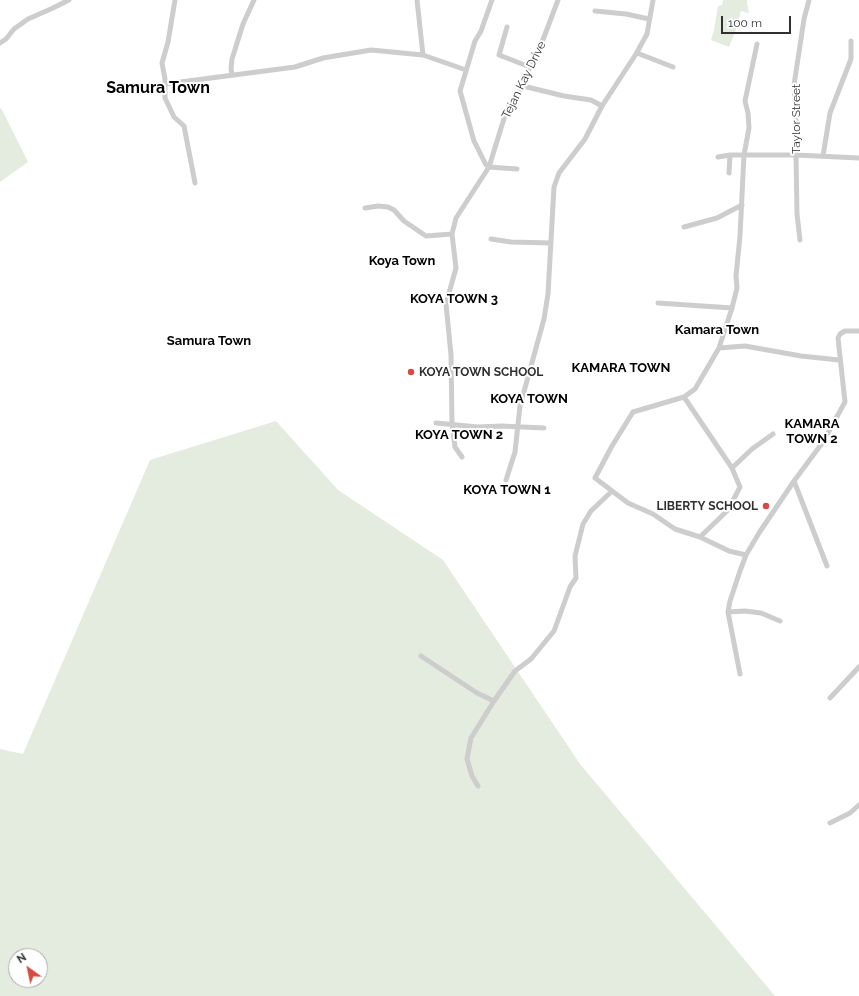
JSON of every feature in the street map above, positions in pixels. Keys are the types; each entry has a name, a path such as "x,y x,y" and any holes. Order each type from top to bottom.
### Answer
{"street":[{"path":"0,43 6,39 14,29 28,19 69,0"},
{"path":"175,0 168,42 162,63 165,98 174,117 184,126 195,183"},
{"path":"232,75 232,59 243,24 254,0"},
{"path":"417,0 423,55"},
{"path":"492,0 476,41 460,91 474,141 486,165 489,167 517,169"},
{"name":"Tejan Kay Drive","path":"462,457 454,447 446,304 456,268 452,234 456,218 489,167 507,109 523,86 530,67 541,45 558,0"},
{"path":"506,480 515,452 520,406 544,319 548,294 554,187 559,173 585,139 602,106 637,53 647,34 653,0"},
{"name":"Taylor Street","path":"800,240 797,214 797,137 794,85 804,19 809,0"},
{"path":"595,11 626,14 649,19"},
{"path":"507,27 499,56 530,67"},
{"path":"823,156 830,113 851,59 851,41"},
{"path":"746,555 728,551 700,537 675,529 653,514 628,503 595,478 612,446 633,412 684,397 695,389 719,348 737,288 736,276 742,205 744,155 749,128 748,113 745,101 754,65 757,44"},
{"path":"165,84 295,67 323,58 371,50 423,55 466,70"},
{"path":"637,53 673,67"},
{"path":"523,86 564,96 591,100 602,106"},
{"path":"718,157 730,155 796,155 859,158"},
{"path":"729,173 730,155"},
{"path":"684,227 717,218 742,205"},
{"path":"365,208 378,206 388,207 394,210 404,221 426,236 452,234"},
{"path":"491,239 511,242 551,243"},
{"path":"658,303 732,308"},
{"path":"740,674 728,612 730,601 746,555 794,481 823,442 846,402 845,388 839,360 838,338 845,330 859,331"},
{"path":"719,348 746,346 801,356 839,360"},
{"path":"684,397 732,468 740,487 728,510 700,537"},
{"path":"436,423 478,427 544,428"},
{"path":"732,468 752,449 773,434"},
{"path":"794,481 827,566"},
{"path":"478,786 472,776 467,759 471,738 515,671 531,659 554,631 570,587 576,578 575,556 583,524 591,511 612,491"},
{"path":"728,612 745,611 762,613 780,621"},
{"path":"421,656 476,693 494,701"},
{"path":"830,698 859,667"},
{"path":"830,823 850,813 859,805"}],"shaded area":[{"path":"723,0 747,0 749,13 741,11 729,47 711,40 718,6 722,5"},
{"path":"1,108 28,162 0,182 0,109"},
{"path":"276,421 338,490 443,560 580,764 775,996 0,996 0,749 23,754 150,460"}],"place":[{"name":"KOYA TOWN SCHOOL","path":"411,372"},
{"name":"LIBERTY SCHOOL","path":"766,506"}],"district":[{"name":"Samura Town","path":"158,88"},
{"name":"Koya Town","path":"402,261"},
{"name":"KOYA TOWN 3","path":"454,299"},
{"name":"Kamara Town","path":"717,330"},
{"name":"Samura Town","path":"209,341"},
{"name":"KAMARA TOWN","path":"621,368"},
{"name":"KOYA TOWN","path":"529,399"},
{"name":"KAMARA TOWN 2","path":"812,432"},
{"name":"KOYA TOWN 2","path":"459,435"},
{"name":"KOYA TOWN 1","path":"507,490"}]}
